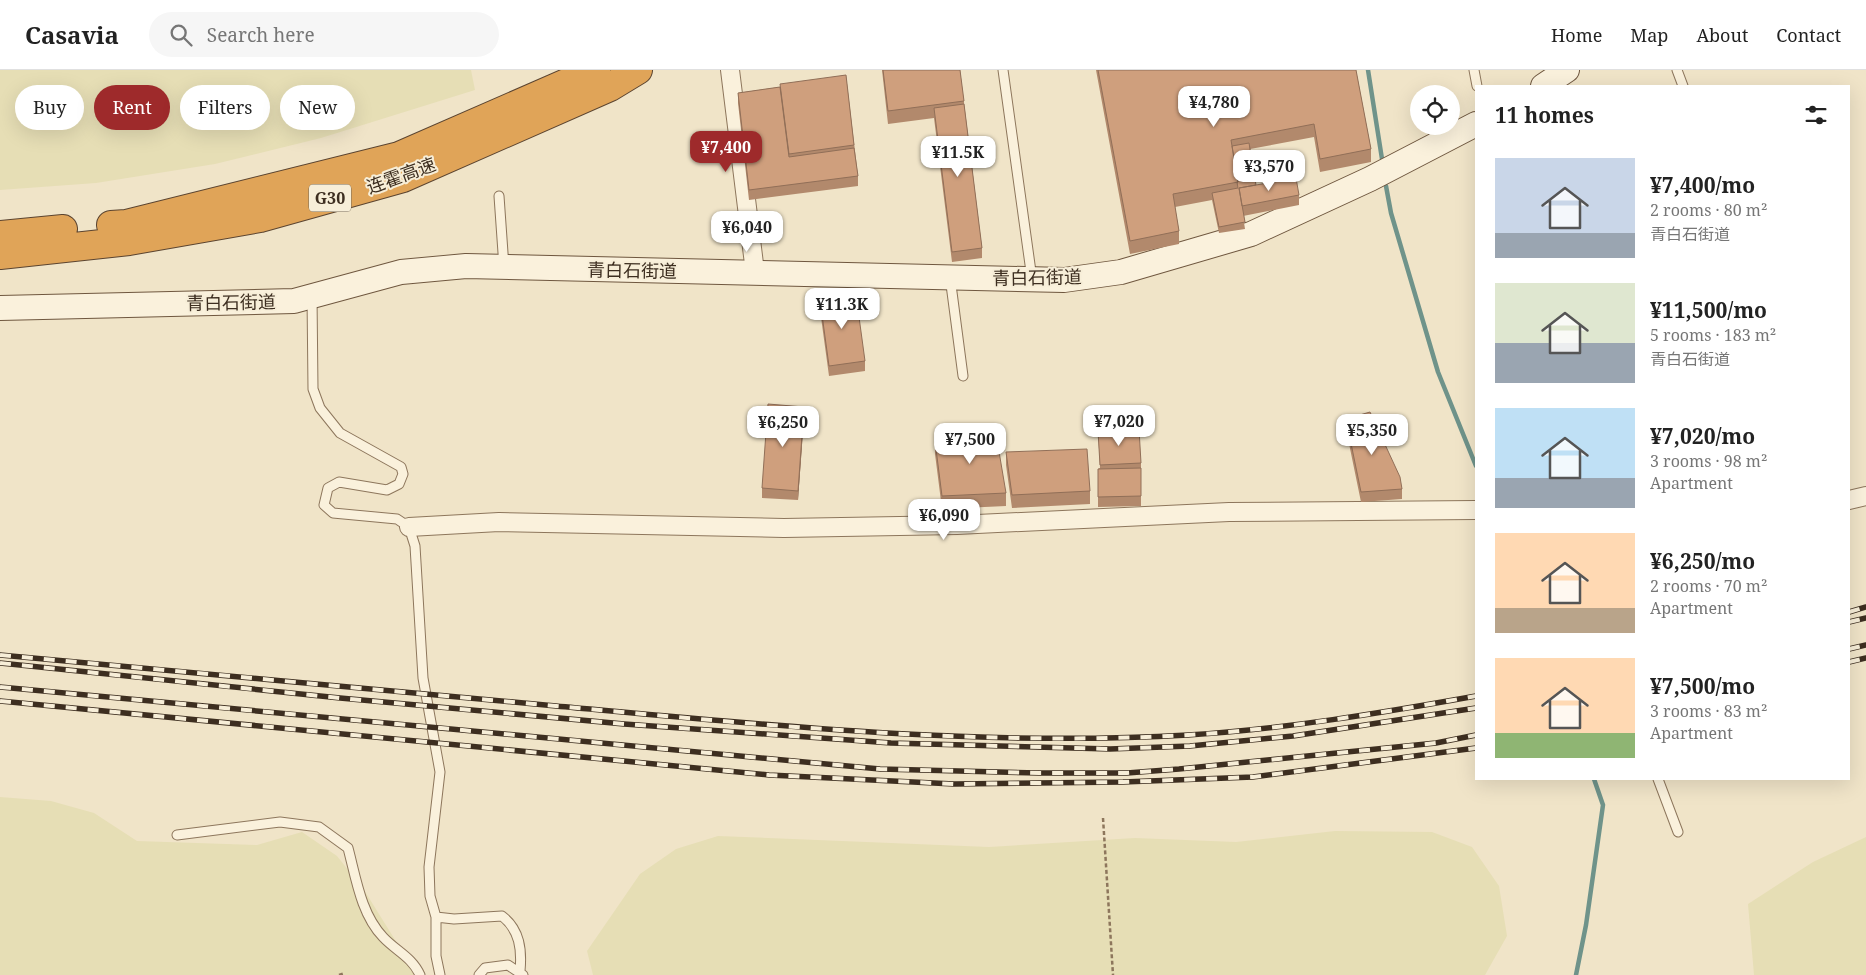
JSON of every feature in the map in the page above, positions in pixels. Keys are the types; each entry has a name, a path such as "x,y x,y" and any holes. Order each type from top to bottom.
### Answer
{"highway":[{"name":"连霍高速","path":"0,235 126,224 398,156 596,70"},
{"name":"连霍高速","path":"0,255 129,241 260,218 394,180 610,87 638,70"}],"street":[{"path":"730,70 755,272"},
{"path":"1544,85 1567,70"},
{"name":"青白石街道","path":"0,308 294,301 401,272 466,266 1064,280 1121,272 1251,234 1370,179 1475,125"},
{"path":"1850,500 1866,496"},
{"path":"408,527 499,522 784,528 957,525 1229,512 1475,510"}],"lane":[{"path":"1003,70 1032,279"},
{"path":"1474,70 1477,85"},
{"path":"1677,70 1683,85"},
{"path":"499,196 504,267"},
{"path":"950,277 963,376"},
{"path":"312,296 313,389 320,408 340,433 401,467 403,474 399,484 387,490 339,482 328,488 324,505 333,513 397,519 408,527 415,546 423,678 440,772 430,867 430,896 436,917 436,956 440,975"},
{"path":"1658,780 1678,832"},
{"path":"177,835 280,822 319,827 348,848 358,890 369,916 383,936 414,962 420,975"},
{"path":"436,917 454,919 502,916 509,921 522,949 521,973 508,965 485,968 480,975"}],"path":[{"path":"1103,818 1113,975"},
{"path":"339,975 345,973"}],"shaded area":[{"path":"0,70 471,70 475,90 355,127 355,85 280,85 280,130 347,130 215,164 96,183 0,190"},
{"path":"0,797 51,801 94,813 137,841 257,845 302,832 337,856 364,890 417,975 0,975"},
{"path":"1335,831 1432,832 1472,847 1499,886 1507,936 1485,975 593,975 587,951 640,874 676,849 718,836 989,847 1135,838 1236,842"},
{"path":"1866,837 1866,975 1754,975 1748,904 1813,862"}],"building":[{"path":"883,70 960,70 964,101 888,111"},
{"path":"1098,70 1356,70 1371,149 1320,159 1314,124 1231,140 1238,182 1173,194 1179,231 1130,241"},
{"path":"846,75 854,145 789,154 780,84"},
{"path":"780,87 789,157 854,148 858,176 749,190 738,93"},
{"path":"964,104 982,248 952,252 934,108"},
{"path":"1249,143 1256,185 1239,188 1245,222 1219,227 1212,193 1238,188 1232,146"},
{"path":"1296,178 1299,195 1242,206 1239,188"},
{"path":"856,295 865,361 829,366 820,300"},
{"path":"768,404 804,407 798,491 762,488"},
{"path":"1370,412 1400,477 1402,489 1361,492 1346,419"},
{"path":"995,428 1006,493 942,496 935,441"},
{"path":"1139,429 1141,463 1100,465 1098,431"},
{"path":"1087,449 1090,491 1012,495 1006,452"},
{"path":"1141,468 1141,496 1098,497 1098,469"}],"waterway":[{"path":"1368,70 1382,159"},
{"path":"1386,186 1391,213 1438,372 1475,464"},
{"path":"1576,975 1586,925 1603,805 1594,780"}],"railway":[{"path":"1850,612 1866,607"},
{"path":"1850,622 1866,618"},
{"path":"1850,649 1866,645"},
{"path":"0,655 793,727 951,736 1109,738 1188,735 1261,729 1333,720 1475,696"},
{"path":"1850,662 1866,658"},
{"path":"0,663 340,698 624,724 891,743 1110,749 1190,746 1293,736 1475,708"},
{"path":"0,687 880,769 1127,773 1436,743 1475,735"},
{"path":"0,701 769,775 954,784 1123,782 1253,777 1475,748"}]}
